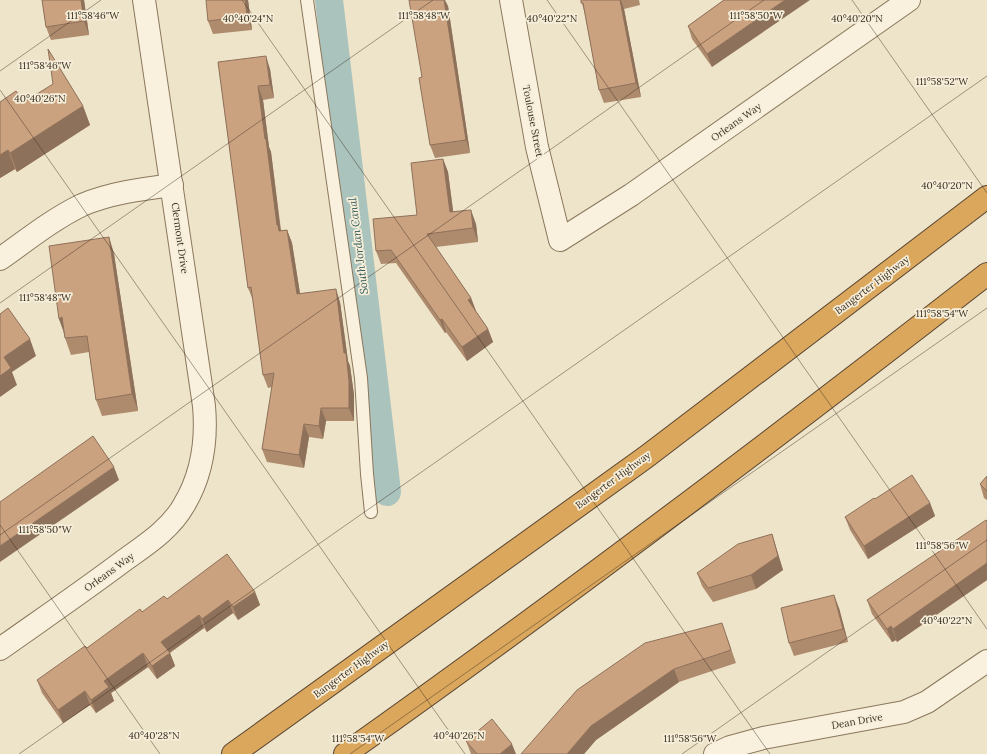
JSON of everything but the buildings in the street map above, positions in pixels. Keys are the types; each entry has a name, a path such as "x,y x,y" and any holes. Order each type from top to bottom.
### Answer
{"highway":[{"name":"Bangerter Highway","path":"233,754 646,457 987,198"},
{"path":"345,754 433,692 638,540 848,382 987,274"}],"street":[{"name":"Clermont Drive","path":"144,0 206,424 202,460 197,476"},
{"name":"Toulouse Street","path":"511,0 537,147 560,240"},
{"name":"Orleans Way","path":"560,240 632,195 909,0"},
{"path":"0,259 53,221 83,205 115,195 172,185"},
{"name":"Orleans Way","path":"0,649 108,573 165,529 176,518 184,506 192,491 197,476"},
{"name":"Dean Drive","path":"715,754 730,747 764,738 904,712 927,702 987,661"}],"lane":[{"path":"307,0 361,378 371,512"}],"waterway":[{"name":"South Jordan Canal","path":"329,0 387,492"}]}
